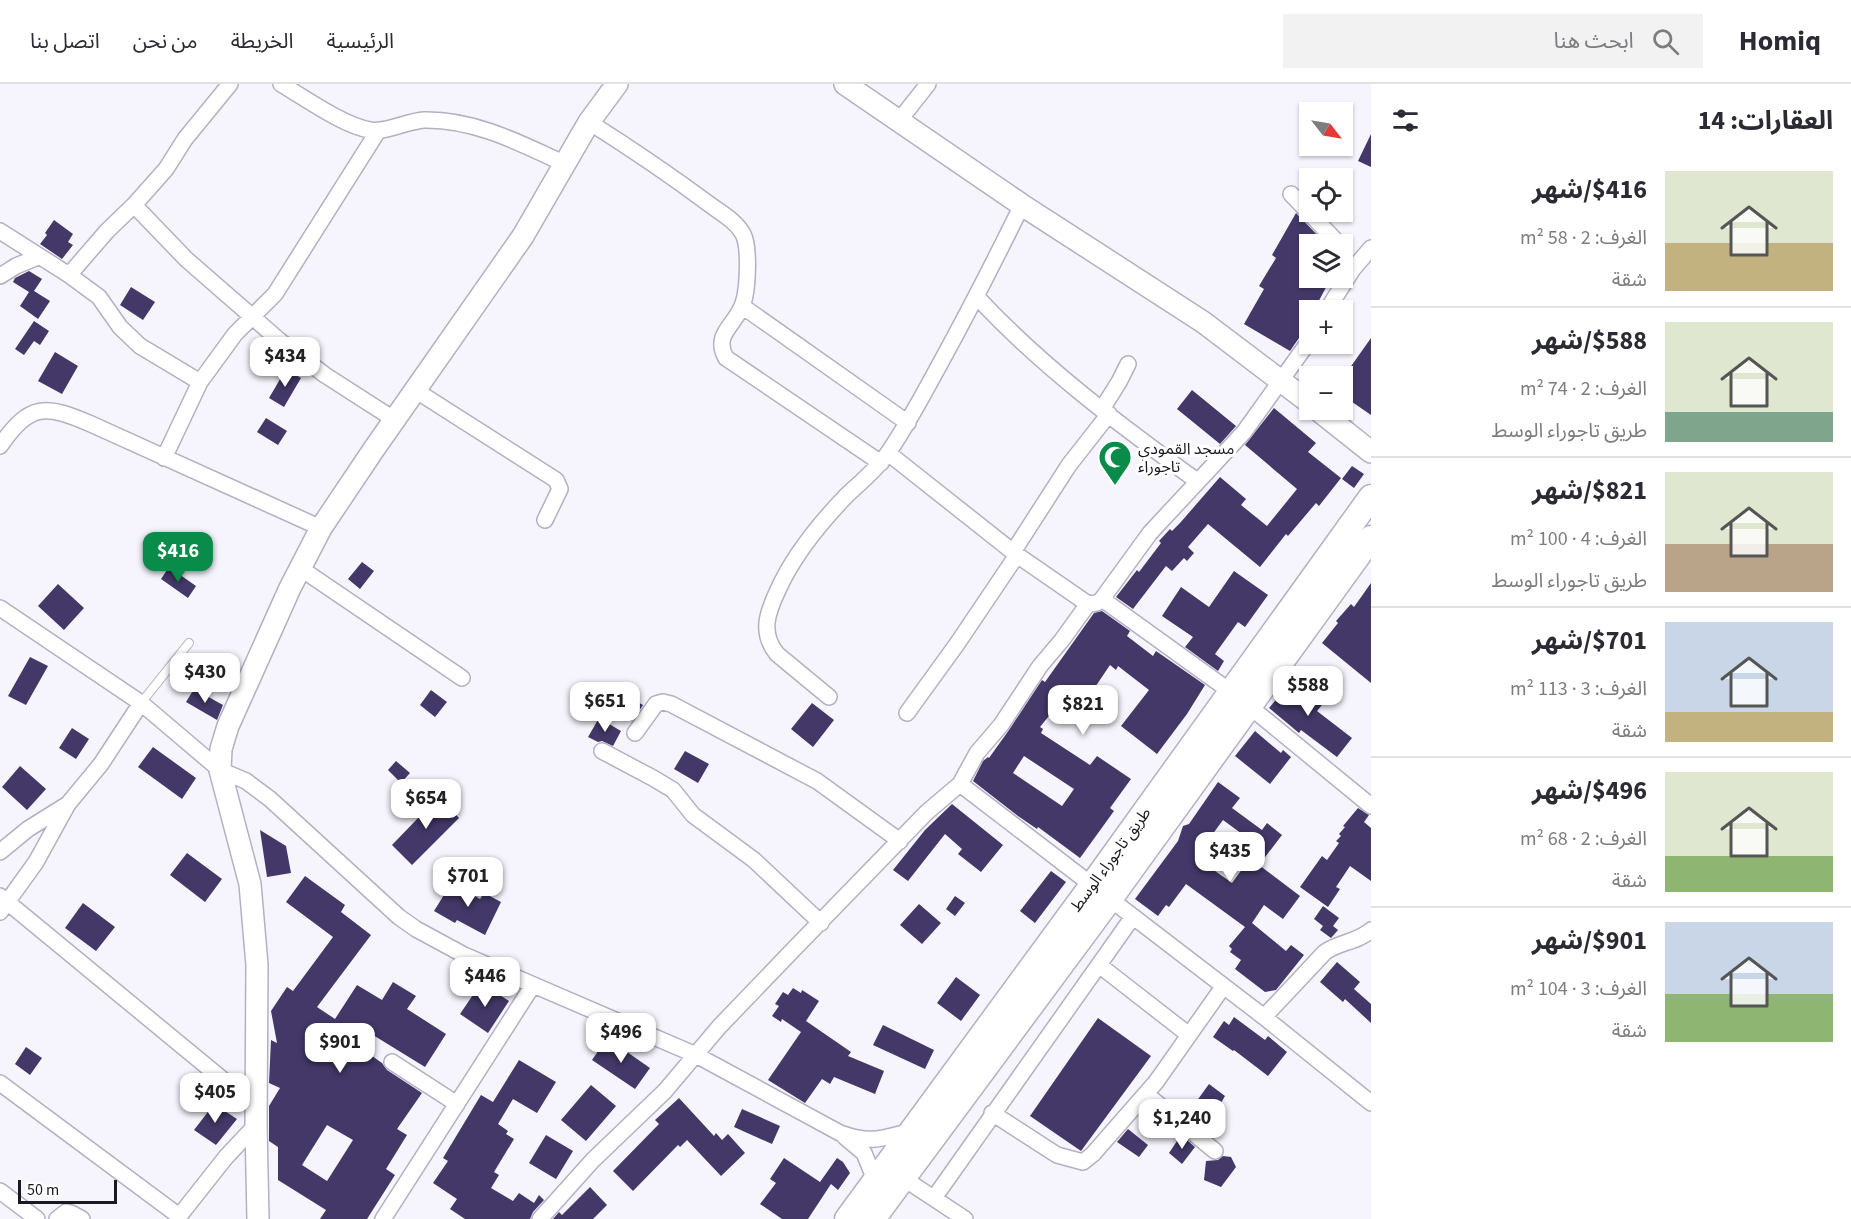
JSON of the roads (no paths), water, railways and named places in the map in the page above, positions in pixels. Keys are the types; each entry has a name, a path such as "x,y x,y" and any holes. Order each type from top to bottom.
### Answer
{"main road":[{"name":"طريق تاجوراء الوسط","path":"847,1219 911,1131 1101,892 1240,699 1371,497"},
{"path":"1240,699 1371,538"},
{"path":"873,1219 1101,892"}],"street":[{"path":"69,275 166,169 185,139 230,84"},
{"path":"281,84 349,122 368,130 378,131 417,120 463,125 507,137 563,163"},
{"path":"258,1219 256,1116 258,991 252,903 220,770 221,749 237,704 321,528 523,236 563,163 617,84"},
{"path":"845,84 1022,205 1194,316 1299,394"},
{"path":"898,122 928,84"},
{"path":"589,122 629,147 735,224 742,232 747,243 748,257 742,306 721,342 726,358 884,458 1015,554 1095,601 1240,699 1371,806"},
{"path":"164,458 200,382 223,349 270,299 290,272 378,131"},
{"path":"1291,194 1329,234"},
{"path":"134,205 186,260 303,360 395,420"},
{"path":"829,697 777,654 768,639 766,629 768,618 778,590 807,541 884,458 908,423 977,297 1022,205"},
{"path":"0,231 99,297 120,327 140,346 200,382"},
{"path":"1334,300 1371,248"},
{"path":"0,276 38,257"},
{"path":"1353,257 1359,262"},
{"path":"977,297 1004,326 1057,374 1197,481"},
{"path":"742,306 908,423"},
{"path":"540,1219 593,1160 665,1091 719,1027 927,812 960,784 977,753 1001,725 1040,666 1150,533 1197,481 1224,456 1300,354"},
{"path":"907,713 957,644 1069,465 1106,411 1128,364"},
{"path":"415,390 556,480 560,489 545,520"},
{"path":"0,446 22,419 33,412 49,410 78,418 321,528"},
{"path":"1331,420 1371,452"},
{"path":"300,568 462,678"},
{"path":"0,608 141,703 220,770 246,781 282,808 390,909 416,929 464,955 696,1055 840,1133 872,1141 911,1131"},
{"path":"634,733 656,704 663,702 671,705 805,774 900,841"},
{"path":"141,703 101,764 68,804 36,862 2,904 256,1116"},
{"path":"602,752 673,790 693,815 754,860 821,923"},
{"path":"960,784 1264,1017 1371,1103"},
{"path":"0,852 28,829 68,804"},
{"path":"934,1198 1132,918"},
{"path":"1264,1017 1325,952 1332,947 1365,935 1371,930"},
{"path":"1099,965 1189,1035"},
{"path":"383,1219 533,985"},
{"path":"993,1113 1057,1155 1083,1162 1093,1154 1146,1094 1223,987"},
{"path":"392,1062 457,1104"},
{"path":"0,1083 178,1218 256,1116"},
{"path":"1146,1094 1215,1151"},
{"path":"840,1133 864,1153 875,1179"},
{"path":"903,1178 966,1219"},
{"path":"0,1191 37,1219"},
{"path":"57,1219 66,1212 82,1219"}],"lane":[{"path":"141,703 189,643"}],"place":[{"name":"مسجد القمودي تاجوراء","path":"1115,486"}]}
